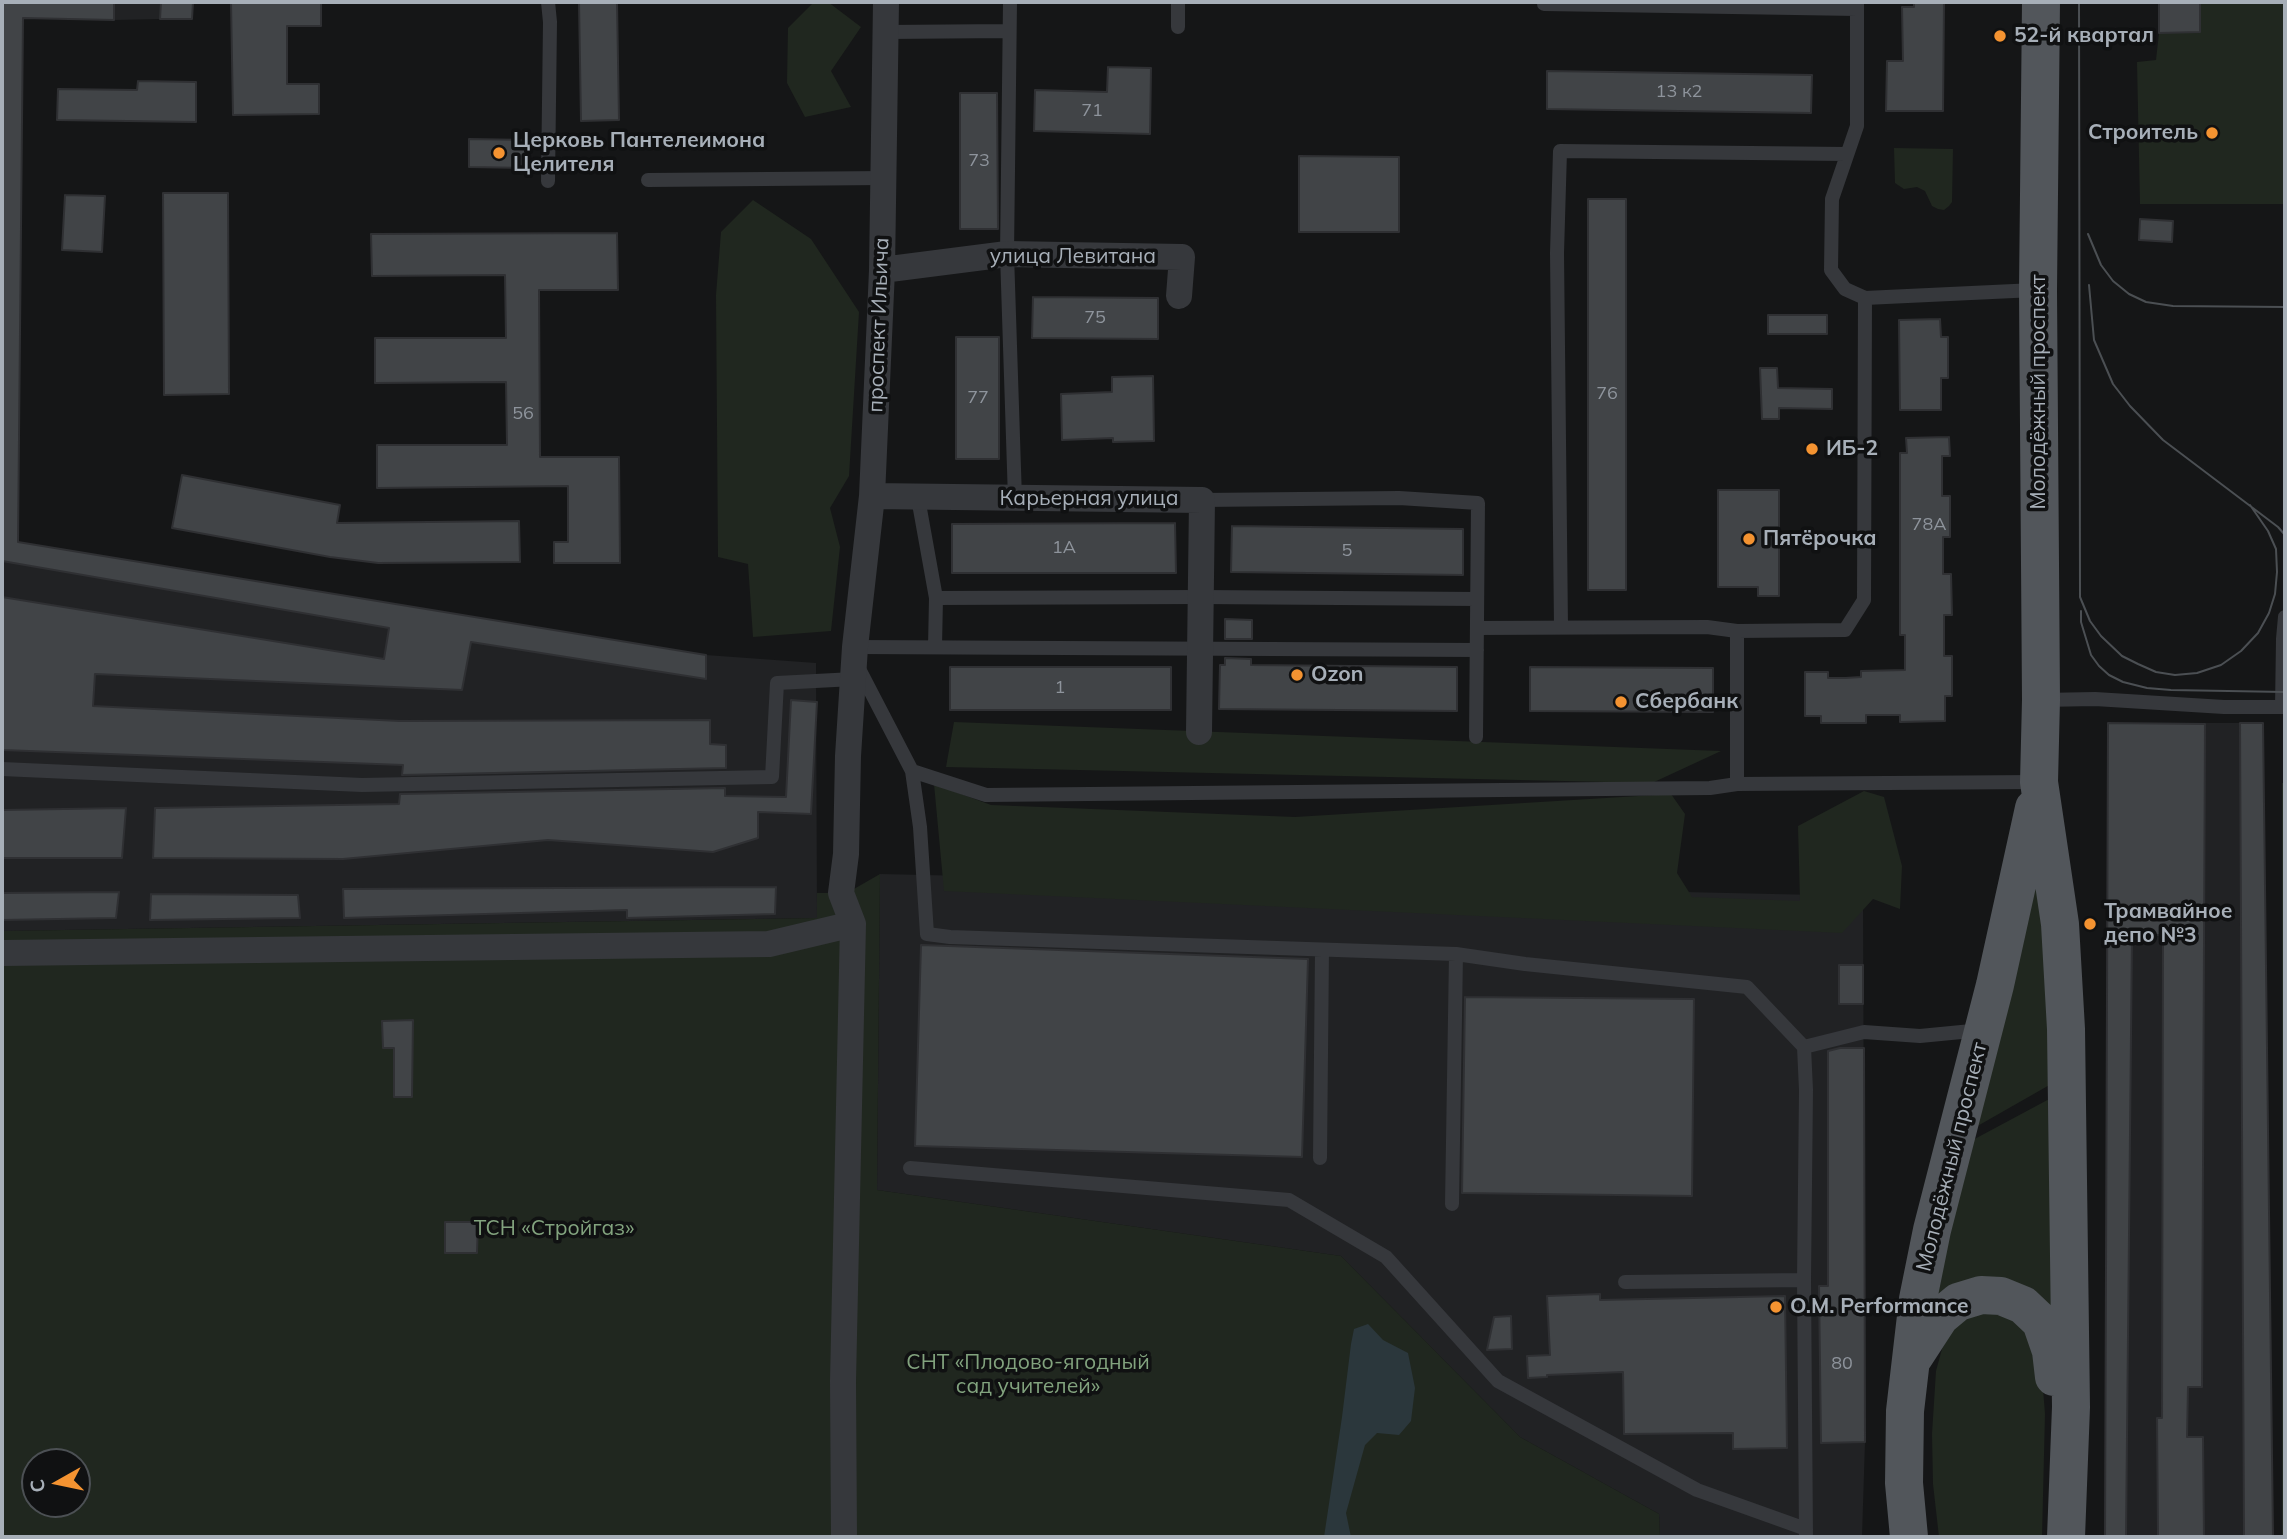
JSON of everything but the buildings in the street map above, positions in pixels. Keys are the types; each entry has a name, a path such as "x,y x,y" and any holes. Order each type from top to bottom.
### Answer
{"main road":[{"name":"Молодёжный проспект","path":"2041,2 2038,290 2041,700 2039,782 2060,923 2066,1029 2071,1439 2066,1537"},
{"name":"Молодёжный проспект","path":"1909,1537 1904,1483 1905,1411 1918,1299 1932,1230 1984,1030 2039,782"},
{"path":"1911,1362 1940,1317 1958,1302 1981,1295 2001,1296 2023,1306 2041,1322 2052,1351 2056,1404 2071,1439"}],"street":[{"name":"проспект Ильича","path":"853,924 841,893 846,854 848,756 855,662 872,496 885,178 886,2"},
{"name":"улица Левитана","path":"882,270 1007,254 1182,257 1179,296"},
{"name":"Карьерная улица","path":"872,496 1202,500 1199,732"},
{"path":"2,953 769,944 853,924 843,1381 844,1537"}],"lane":[{"path":"548,2 548,181"},
{"path":"1010,2 1007,254 1015,499"},
{"path":"1178,2 1178,27"},
{"path":"1544,4 1857,6 1857,126 1832,199 1830,270 1845,289 1865,298 2038,290"},
{"path":"886,32 1009,30"},
{"path":"1561,627 1557,253 1560,151 1846,154"},
{"path":"648,180 885,178"},
{"path":"1477,628 1707,627 1737,631 1845,630 1864,600 1865,298"},
{"path":"918,498 936,598 934,647"},
{"path":"1202,500 1399,498 1478,503 1476,737"},
{"path":"936,598 1477,599"},
{"path":"2041,700 2095,699 2224,707 2284,707 2285,617"},
{"path":"1737,631 1737,784"},
{"path":"2,769 362,785 772,777 777,683 855,662 934,647 1477,650"},
{"path":"855,662 912,771 920,827 927,934 950,937 1456,954 1747,987 1804,1046 1806,1533 1698,1490 1497,1381 1386,1257 1289,1200 910,1168"},
{"path":"912,771 986,795 2039,782"},
{"path":"1320,1158 1322,950"},
{"path":"1452,1205 1456,954"},
{"path":"1804,1046 1864,1032 1920,1036 1984,1030"},
{"path":"1625,1282 1804,1280"}],"shaded area":[{"path":"2,2 161,2 160,19 23,18 18,542 706,655 816,663 817,918 2,931"},
{"path":"2108,723 2263,723 2273,1537 2105,1537"},
{"path":"880,874 1863,896 1865,1442 1862,1537 1660,1537 1659,1514 1520,1437 1341,1256 877,1190"},
{"path":"1368,1324 1383,1340 1408,1353 1415,1388 1411,1421 1399,1435 1377,1433 1365,1445 1346,1513 1351,1537 1324,1537 1354,1329"}],"green space":[{"path":"814,2 828,2 861,27 831,71 851,107 805,117 787,83 788,28"},
{"name":"Строитель","path":"2159,2 2285,2 2285,204 2140,204 2137,62 2156,60"},
{"path":"1894,148 1953,149 1952,202 1949,206 1944,210 1938,209 1932,206 1925,191 1917,187 1904,189 1895,183"},
{"path":"753,200 811,239 859,312 849,476 830,508 840,547 831,631 753,637 748,564 718,557 716,295 721,232"},
{"path":"954,722 1721,751 1652,783 946,767"},
{"path":"2282,783 2285,783 2285,1537 2282,1537"},
{"path":"934,784 991,805 1295,817 1671,794 1685,814 1677,873 1692,897 1800,901 1798,826 1864,791 1884,797 1902,866 1900,909 1873,899 1842,933 944,891"},
{"path":"2039,827 2053,1083 1974,1128"},
{"name":"ТСН «Стройгаз»","path":"880,874 877,1190 1341,1256 1520,1437 1659,1514 1660,1537 2,1537 2,931 817,918 817,893 847,893"},
{"path":"2053,1097 2055,1311 1933,1303 1969,1142"},
{"path":"1976,1312 2004,1313 2029,1335 2041,1363 2045,1414 2042,1537 1939,1537 1933,1484 1932,1434 1936,1371 1942,1349 1953,1329"}],"tram line":[{"path":"2079,2 2080,597 2090,621 2101,636 2122,656 2156,672 2175,675 2197,673 2221,665 2241,651 2258,633 2269,613 2275,594 2277,572 2276,549 2268,531 2250,505"},
{"path":"2088,234 2101,265 2113,281 2129,294 2146,302 2173,306 2285,307"},
{"path":"2089,285 2094,340 2113,384 2130,406 2163,440 2285,535"},
{"path":"2081,611 2081,622 2091,655 2109,675 2123,682 2171,690 2285,692"}],"place":[{"name":"52-й квартал","path":"2000,36"},
{"name":"Строитель","path":"2212,133"},
{"name":"Церковь Пантелеимона Целителя","path":"499,153"},
{"name":"ИБ-2","path":"1812,449"},
{"name":"Пятёрочка","path":"1749,539"},
{"name":"Ozon","path":"1297,675"},
{"name":"Сбербанк","path":"1621,702"},
{"name":"Трамвайное депо №3","path":"2090,924"},
{"name":"O.M. Performance","path":"1776,1307"}],"park label":[{"name":"СНТ «Плодово-ягодный сад учителей»","path":"1028,1375"}]}
